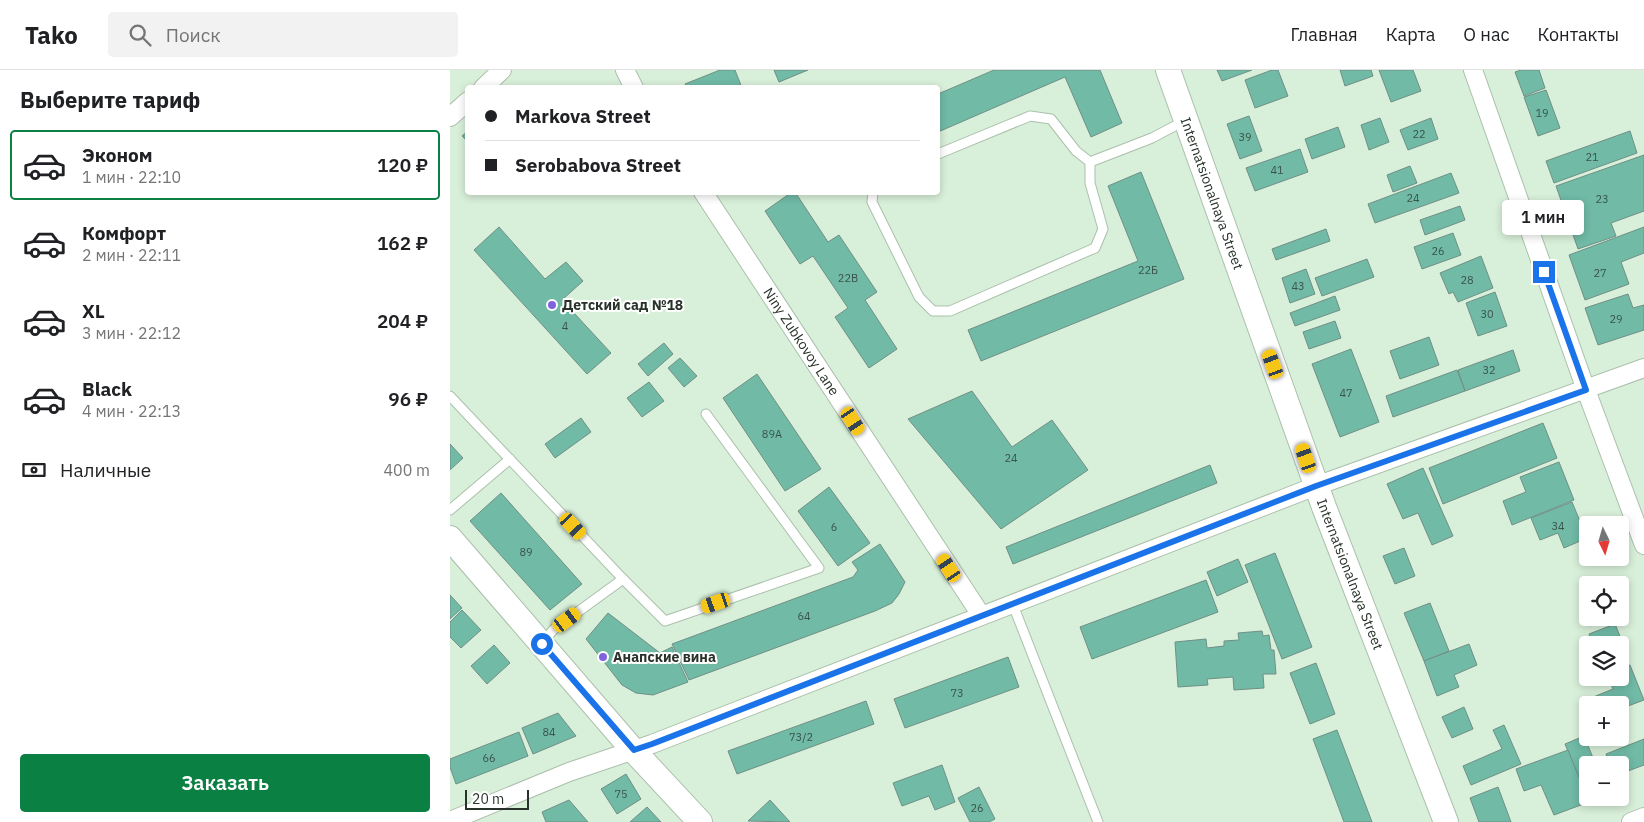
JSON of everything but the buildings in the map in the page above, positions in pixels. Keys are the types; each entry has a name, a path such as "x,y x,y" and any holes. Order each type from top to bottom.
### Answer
{"main road":[{"name":"Internatsionalnaya Street","path":"1168,70 1316,486 1446,822"},
{"path":"450,538 634,750 700,822"}],"street":[{"path":"485,85 502,70"},
{"path":"625,70 632,85"},
{"path":"1473,70 1586,390 1644,545"},
{"path":"450,117 465,104"},
{"name":"Niny Zubkovoy Lane","path":"705,195 981,614"},
{"path":"450,821 569,772 634,750 981,614 1013,605 1316,486 1644,368"},
{"path":"1631,822 1644,817"}],"lane":[{"path":"940,153 1030,116 1051,119 1076,152 1090,162"},
{"path":"1090,162 1152,138 1186,120"},
{"path":"873,195 872,202 919,296 933,311 950,312 1095,248 1103,229 1090,182 1090,162"},
{"path":"450,396 665,621 819,568 706,414"},
{"path":"450,510 510,459"},
{"path":"542,644 554,630 623,579"},
{"path":"1013,605 1098,822"}],"place":[{"name":"Детский сад №18","path":"552,305"},
{"name":"Анапские вина","path":"603,657"}],"route":[{"path":"542,644 634,750 652,744 981,614 1024,601 1316,486 1452,436 1586,390 1544,272"}]}
